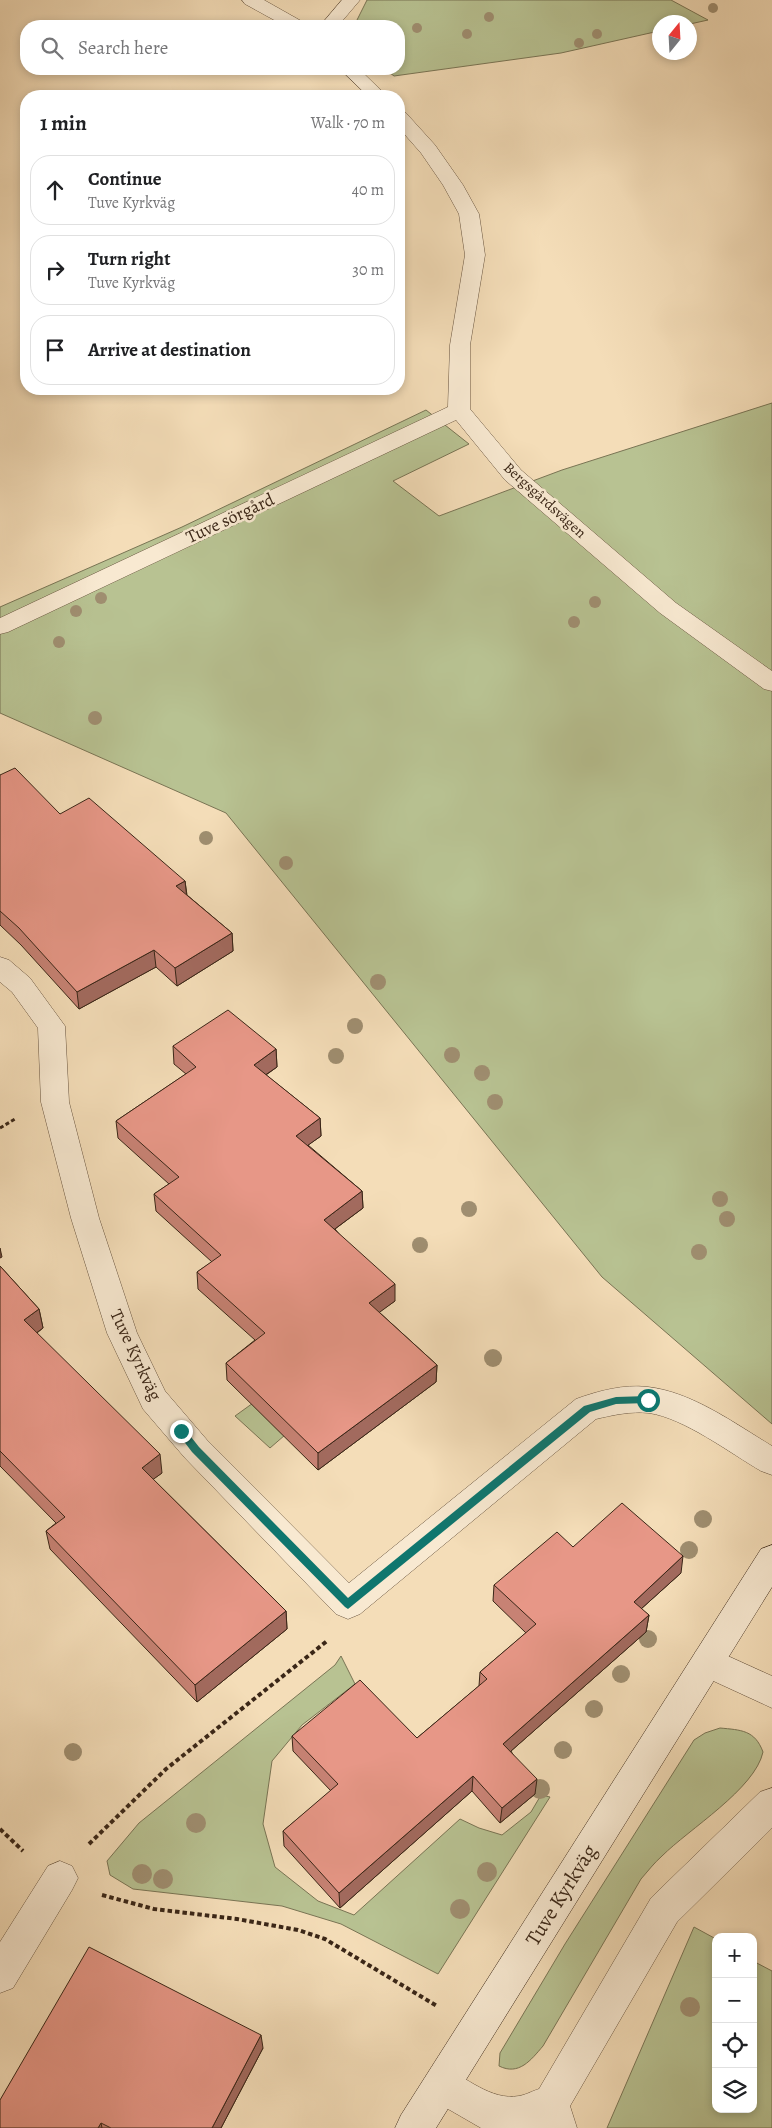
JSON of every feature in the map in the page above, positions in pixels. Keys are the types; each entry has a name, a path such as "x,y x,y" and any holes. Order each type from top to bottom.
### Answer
{"street":[{"path":"251,0 286,20"},
{"path":"334,20 351,0"},
{"path":"355,75 372,90"},
{"path":"405,124 428,149 453,185 469,214 475,255 460,345 459,410"},
{"name":"Tuve sörgård","path":"0,627 459,410"},
{"name":"Bergsgårdsvägen","path":"459,410 513,475 668,608 772,683"},
{"name":"Tuve Kyrkväg","path":"0,967 21,985 51,1026 56,1102 85,1218 122,1332 154,1400 196,1449 348,1604"},
{"path":"348,1604 587,1408 616,1400 648,1400 663,1403 701,1421 772,1462"},
{"name":"Tuve Kyrkväg","path":"414,2128 772,1559"},
{"path":"708,1662 772,1693"},
{"path":"442,2085 485,2111 518,2115 554,2116 664,1910 772,1804"},
{"path":"0,1975 60,1878"}],"path":[{"path":"60,1878 98,1833 166,1768 345,1627 348,1604"},
{"path":"0,1829 34,1862 60,1878 108,1897 154,1909 237,1919 298,1930 325,1939 477,2030"}],"green space":[{"path":"367,0 671,0 708,20 697,22 697,15 652,15 652,33 561,53 405,74 405,20 357,20"},
{"path":"772,403 772,1424 602,1277 226,813 0,713 0,607 182,527 426,410 469,444 393,481 439,516 562,470"},
{"path":"285,1380 315,1409 270,1448 235,1416"},
{"path":"341,1656 355,1684 302,1725 272,1761 263,1824 275,1867 318,1901 354,1915 460,1819 479,1828 502,1835 531,1812 541,1795 550,1797 438,1974 341,1924 282,1906 133,1889 110,1875 107,1861 139,1823 335,1665"},
{"path":"720,1728 746,1732 756,1739 760,1745 763,1752 748,1780 720,1808 656,1861 641,1879 543,2046 529,2061 519,2068 506,2069 499,2066 500,2053 565,1944 694,1740 705,1733"},
{"path":"694,1927 712,1937 712,2113 757,2113 757,1963 772,1971 772,2128 607,2128"}],"building":[{"path":"15,768 60,814 89,798 185,881 176,886 232,933 175,968 154,950 77,992 19,928 0,911 0,775"},
{"path":"228,1010 276,1049 254,1065 320,1118 296,1136 362,1191 324,1220 395,1284 369,1303 437,1365 318,1453 226,1363 265,1333 197,1272 221,1255 154,1194 179,1177 116,1121 196,1067 173,1046"},
{"path":"0,1266 39,1309 24,1320 160,1454 142,1468 286,1611 195,1685 46,1531 65,1517 0,1451"},
{"path":"622,1503 683,1556 634,1602 649,1615 503,1744 537,1779 502,1808 473,1776 339,1893 283,1831 338,1784 292,1736 360,1680 417,1738 487,1679 480,1672 536,1624 494,1585 557,1532 573,1547"},
{"path":"89,1947 261,2035 212,2128 111,2128 101,2123 98,2128 0,2128 0,2100"}],"route":[{"path":"181,1431 196,1449 348,1604 587,1408 616,1400 648,1400"}]}
